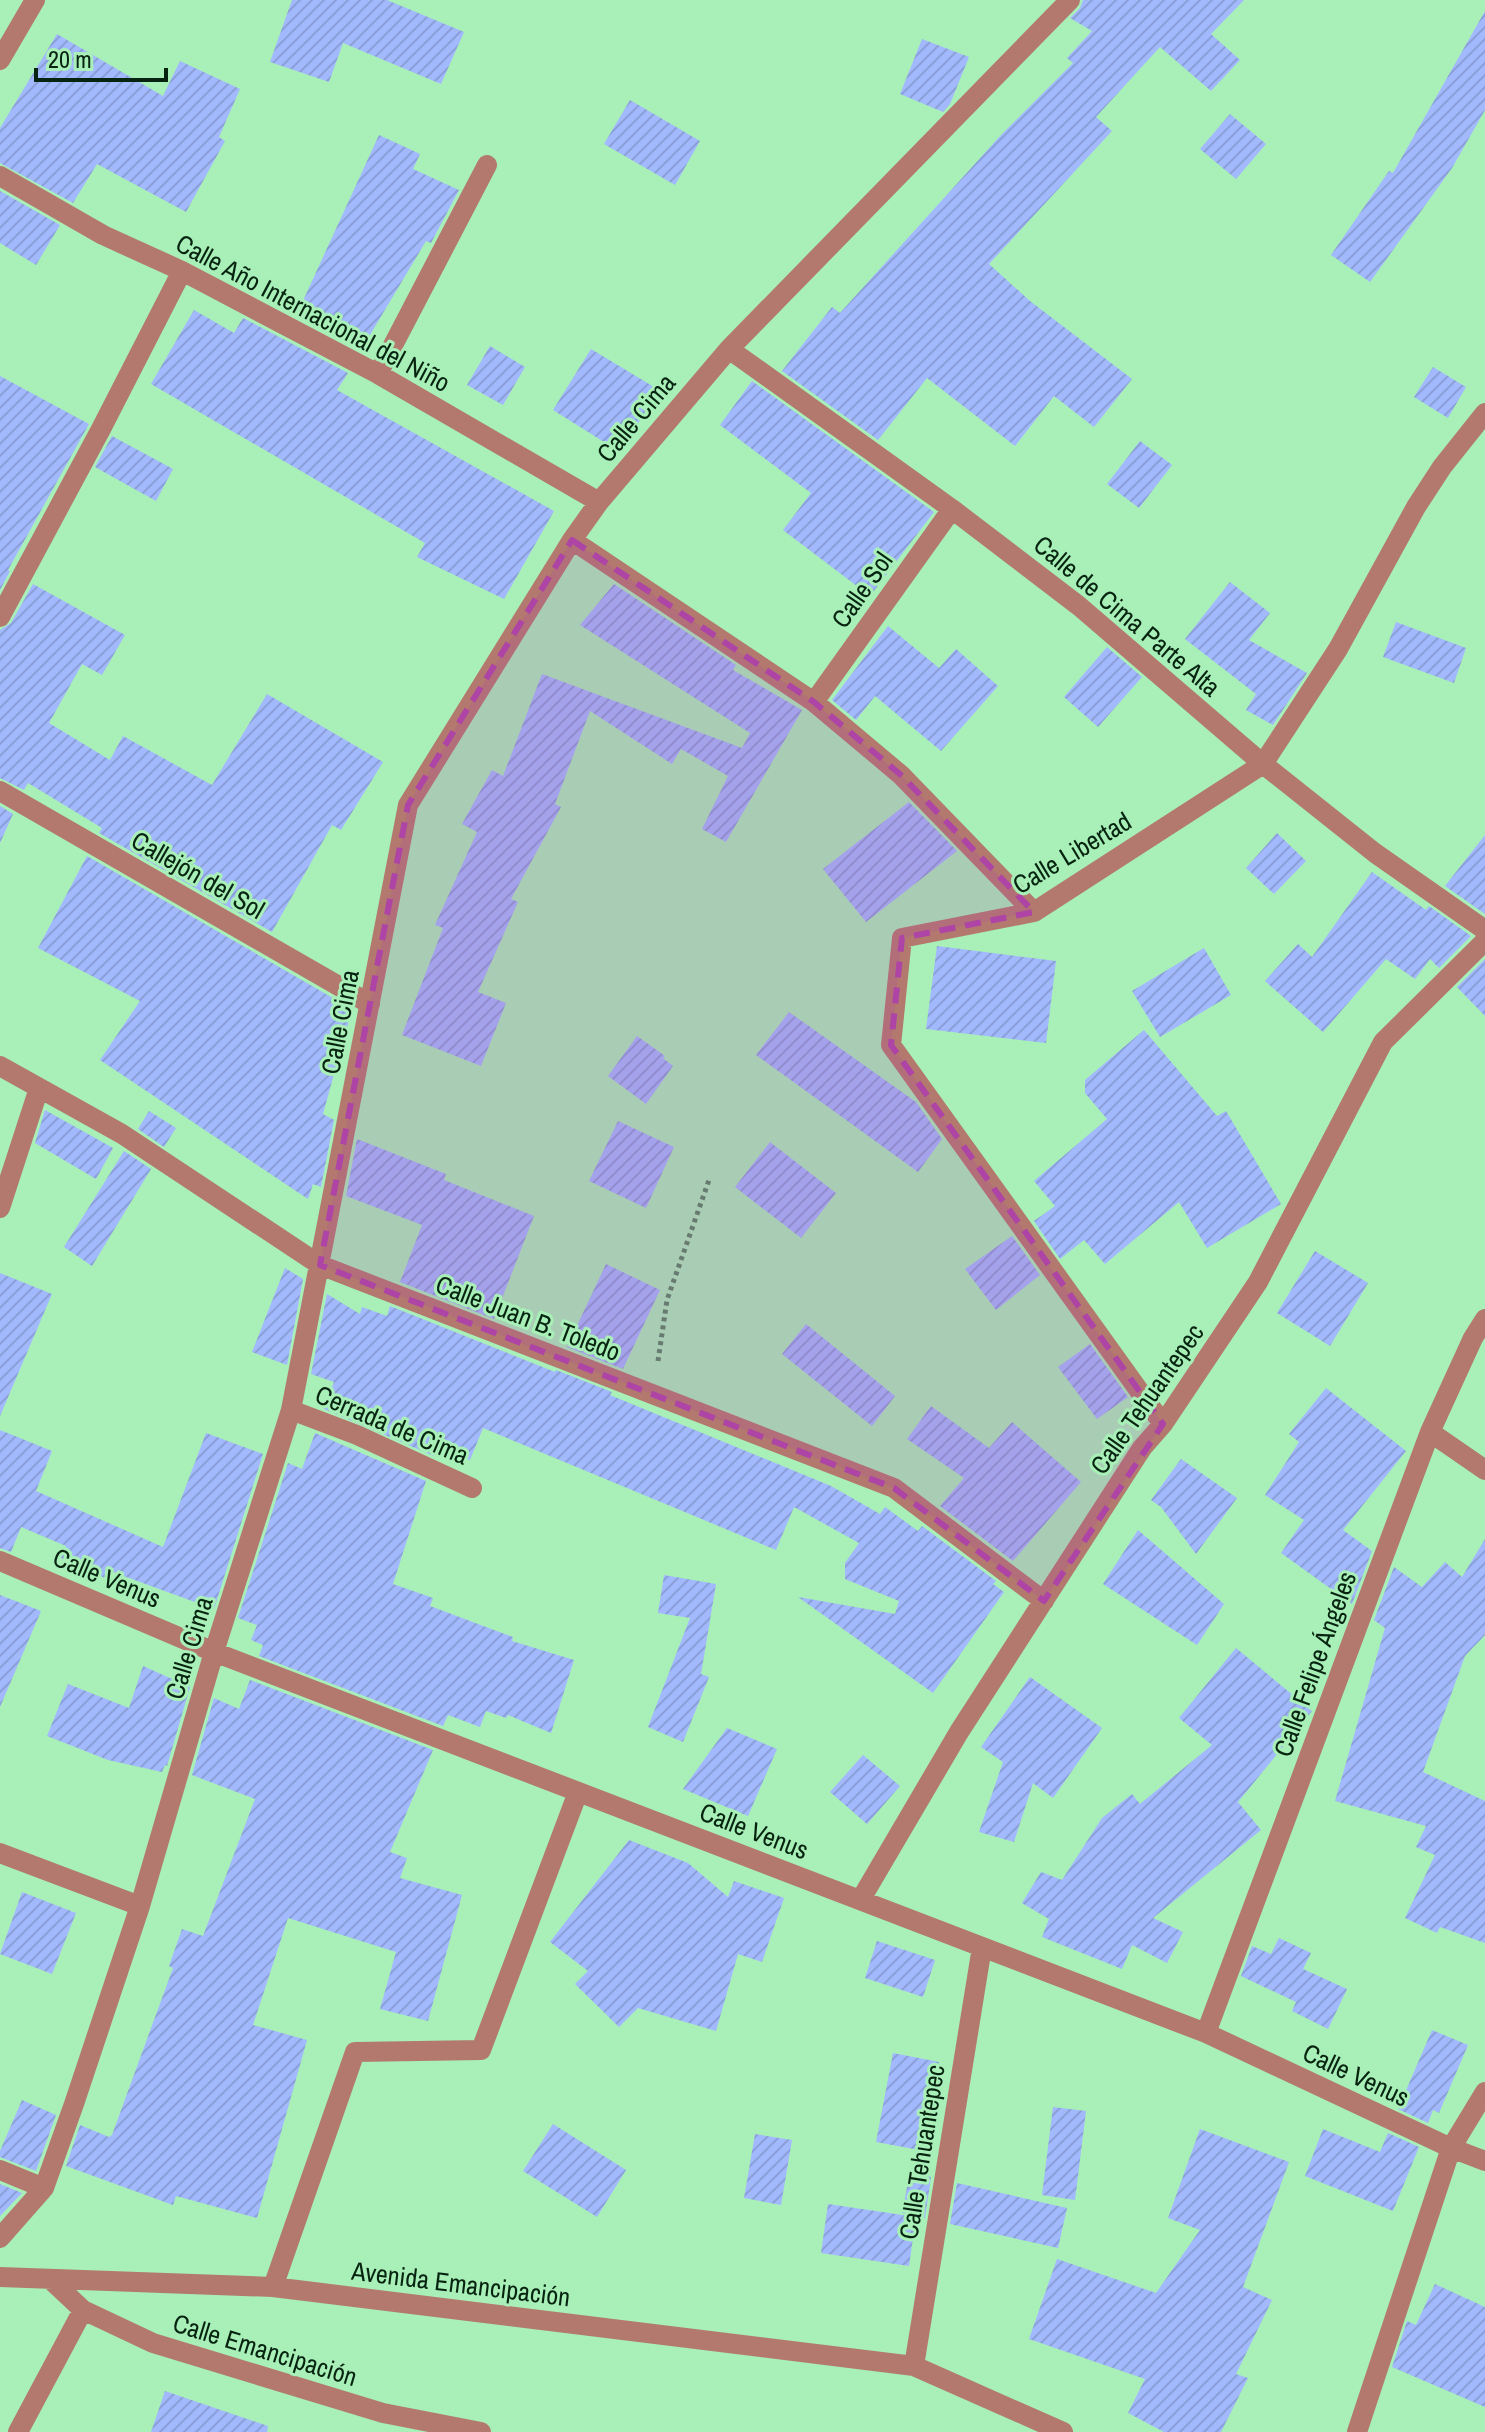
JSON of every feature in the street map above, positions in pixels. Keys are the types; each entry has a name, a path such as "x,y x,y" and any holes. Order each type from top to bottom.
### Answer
{"street":[{"path":"0,60 35,0"},
{"name":"Calle Cima","path":"0,2238 44,2188 140,1906 214,1652 291,1410 408,805 572,540 599,502 729,349 1070,0"},
{"path":"378,374 487,165"},
{"name":"Calle Año Internacional del Niño","path":"0,176 103,235 182,271 378,374 599,502"},
{"path":"0,617 182,271"},
{"name":"Calle de Cima Parte Alta","path":"729,349 952,509 1079,606 1263,764 1375,853 1485,930"},
{"name":"Calle Libertad","path":"1163,1424 891,1045 902,938 1034,912 1263,764 1338,649 1416,507 1442,467 1485,413"},
{"name":"Calle Sol","path":"814,702 952,509"},
{"path":"572,540 814,702 901,775 1034,912"},
{"name":"Callejón del Sol","path":"0,791 370,1004"},
{"name":"Calle Tehuantepec","path":"861,1899 959,1732 1142,1448 1163,1424 1258,1282 1383,1042 1485,941"},
{"name":"Calle Juan B. Toledo","path":"0,1066 122,1134 320,1265 894,1488 1044,1601"},
{"path":"0,1208 39,1088"},
{"name":"Calle Felipe Ángeles","path":"1206,2033 1430,1432 1473,1338 1485,1319"},
{"name":"Cerrada de Cima","path":"291,1410 357,1435 472,1488"},
{"path":"1430,1432 1485,1470"},
{"name":"Calle Venus","path":"0,1561 214,1652 1206,2033 1485,2161"},
{"path":"273,2287 355,2052 481,2050 578,1792"},
{"path":"0,1853 140,1906"},
{"name":"Calle Tehuantepec","path":"914,2366 982,1947"},
{"path":"1357,2432 1451,2148 1485,2092"},
{"path":"0,2170 44,2188"},
{"name":"Avenida Emancipación","path":"0,2277 273,2287 914,2366 1063,2432"},
{"name":"Calle Emancipación","path":"50,2279 83,2310 168,2348 383,2413 481,2432"},
{"path":"18,2432 83,2310"}],"path":[{"path":"653,1393 667,1300 709,1180"}],"highlighted area":[{"path":"572,540 814,702 901,775 1034,912 902,938 891,1045 1163,1424 1044,1601 894,1488 320,1265 408,805"}],"building":[{"path":"292,0 387,0 464,32 441,84 343,43 329,82 270,62"},
{"path":"1083,0 1244,0 1211,34 1240,60 1211,91 1160,47 1096,117 1112,131 989,264 1030,301 1132,379 1094,427 1054,396 1015,446 927,378 878,440 782,371 832,307 840,313 1001,135 1073,63 1067,58 1092,31 1070,18"},
{"path":"1485,11 1485,110 1452,168 1370,282 1331,255 1389,171 1393,173"},
{"path":"57,34 163,96 180,61 240,89 219,137 225,141 186,212 97,164 73,203 0,163 0,128"},
{"path":"922,39 969,57 950,104 943,112 900,94"},
{"path":"630,100 700,141 675,185 604,144"},
{"path":"1230,114 1266,144 1236,179 1200,149"},
{"path":"379,135 420,154 413,169 459,190 431,243 426,241 361,350 296,316"},
{"path":"0,191 60,225 36,265 0,243"},
{"path":"194,310 234,333 243,318 348,373 337,390 554,511 504,599 417,557 425,543 151,384"},
{"path":"490,346 525,367 503,405 467,385"},
{"path":"591,349 659,390 620,452 553,410"},
{"path":"1433,367 1466,387 1448,418 1414,397"},
{"path":"0,376 89,424 0,590"},
{"path":"752,381 934,512 870,596 783,530 811,493 720,425"},
{"path":"112,436 173,469 156,501 95,467"},
{"path":"1140,441 1172,465 1139,508 1107,484"},
{"path":"1230,582 1270,613 1249,640 1307,673 1273,725 1246,710 1256,694 1185,639"},
{"path":"33,584 125,635 102,675 82,664 49,723 110,760 123,736 212,785 267,694 383,762 341,830 332,825 272,932 99,833 102,828 28,783 24,790 0,778 0,630 11,623"},
{"path":"614,584 736,665 733,670 802,710 726,842 702,829 728,776 681,749 672,764 590,711 555,804 561,807 511,899 518,902 478,992 506,1003 481,1066 402,1035 443,928 435,925 477,832 462,824 492,770 503,776 542,674 742,748 750,733 580,625"},
{"path":"1396,622 1466,648 1454,683 1383,657"},
{"path":"888,626 939,668 956,649 998,686 941,751 875,696 856,720 832,700"},
{"path":"1107,647 1142,677 1098,727 1064,697"},
{"path":"909,802 957,851 866,922 823,869"},
{"path":"0,806 13,814 0,843"},
{"path":"1277,833 1306,861 1274,894 1246,868"},
{"path":"1485,835 1485,914 1445,886"},
{"path":"87,856 352,1009 323,1114 334,1120 321,1187 313,1184 308,1199 100,1060 140,1001 38,948"},
{"path":"1372,872 1426,910 1429,906 1471,936 1439,968 1430,959 1415,979 1386,959 1323,1032 1265,981 1298,944 1312,957"},
{"path":"937,946 1056,961 1046,1043 926,1029"},
{"path":"1204,948 1231,995 1160,1037 1132,991"},
{"path":"1485,959 1485,1016 1457,987"},
{"path":"789,1012 916,1102 942,1139 918,1172 756,1055"},
{"path":"1144,1030 1217,1116 1226,1111 1281,1204 1207,1248 1179,1202 1105,1264 1084,1240 1060,1259 1034,1221 1055,1206 1034,1181 1107,1119 1085,1093 1085,1080"},
{"path":"637,1036 665,1056 663,1058 673,1066 646,1104 608,1076"},
{"path":"45,1110 113,1148 96,1179 35,1143"},
{"path":"149,1111 176,1128 164,1147 138,1129"},
{"path":"618,1121 674,1147 646,1208 589,1181"},
{"path":"357,1139 446,1174 444,1180 534,1216 494,1319 400,1282 422,1225 346,1196"},
{"path":"770,1142 836,1193 801,1238 735,1187"},
{"path":"124,1151 151,1169 92,1266 64,1247"},
{"path":"1012,1236 1040,1275 996,1310 965,1269"},
{"path":"1315,1251 1368,1283 1330,1346 1277,1313"},
{"path":"606,1264 660,1290 623,1369 567,1347"},
{"path":"285,1268 303,1279 287,1365 252,1352"},
{"path":"0,1273 52,1294 0,1416"},
{"path":"327,1294 360,1314 362,1307 387,1316 390,1306 612,1392 610,1395 831,1486 880,1514 885,1507 918,1531 922,1526 996,1581 993,1584 1004,1592 933,1693 798,1597 895,1614 899,1601 845,1579 845,1563 859,1543 794,1507 776,1550 483,1428 470,1460 437,1447 434,1456 324,1409 334,1382 311,1374"},
{"path":"806,1324 895,1396 872,1426 782,1354"},
{"path":"1090,1344 1128,1397 1097,1419 1058,1367"},
{"path":"1326,1388 1406,1451 1343,1530 1372,1551 1352,1604 1281,1553 1304,1520 1265,1495 1299,1442 1289,1434"},
{"path":"931,1406 989,1448 1012,1422 1081,1482 1013,1561 940,1506 964,1478 907,1439"},
{"path":"0,1430 52,1451 36,1491 163,1547 206,1433 263,1454 214,1609 110,1571 107,1579 61,1558 66,1546 21,1527 11,1552 0,1548"},
{"path":"315,1433 426,1481 393,1584 433,1598 430,1606 513,1637 512,1641 574,1660 551,1733 508,1715 506,1718 486,1711 480,1727 448,1715 443,1726 259,1656 263,1645 251,1640 257,1625 238,1618 288,1463 302,1469"},
{"path":"1181,1459 1237,1498 1196,1554 1161,1507 1151,1500"},
{"path":"1138,1530 1224,1604 1197,1645 1103,1584"},
{"path":"1485,1539 1485,1635 1465,1656 1423,1772 1485,1801 1485,1943 1440,1927 1437,1933 1405,1918 1435,1855 1416,1847 1426,1826 1335,1801 1385,1628 1374,1620 1394,1567 1422,1587 1445,1562 1462,1577"},
{"path":"664,1575 716,1584 701,1674 709,1677 683,1742 648,1727 690,1618 658,1613"},
{"path":"0,1595 41,1611 0,1707"},
{"path":"1236,1648 1312,1711 1238,1802 1261,1830 1153,1918 1183,1932 1167,1963 1132,1945 1122,1969 1042,1937 1049,1919 1022,1903 1041,1872 1062,1880 1102,1818 1132,1794 1140,1804 1212,1745 1179,1718"},
{"path":"143,1666 190,1687 167,1766 162,1772 108,1760 47,1736 68,1684 129,1708"},
{"path":"1030,1677 1102,1728 1053,1798 1033,1783 1014,1842 979,1832 1003,1762 981,1747"},
{"path":"250,1680 433,1750 390,1852 407,1858 400,1878 462,1895 428,2021 380,2009 396,1952 288,1918 253,2025 307,2040 257,2218 176,2196 173,2205 66,2166 80,2125 109,2137 112,2135 173,1968 169,1966 182,1929 203,1936 255,1799 192,1775 214,1698 239,1709"},
{"path":"727,1728 777,1749 748,1816 683,1789"},
{"path":"863,1755 900,1786 867,1824 830,1792"},
{"path":"629,1840 688,1863 728,1897 734,1881 784,1898 762,1962 738,1954 716,2031 638,2008 619,2027 575,1984 588,1971 550,1942"},
{"path":"22,1892 76,1913 52,1974 0,1954"},
{"path":"1279,1938 1311,1953 1303,1969 1347,1989 1328,2029 1292,2011 1296,2002 1241,1976 1252,1946 1271,1954"},
{"path":"877,1941 935,1960 923,1997 865,1978"},
{"path":"1432,2030 1468,2045 1439,2113 1433,2110 1428,2123 1398,2109"},
{"path":"893,2053 939,2062 925,2151 876,2142"},
{"path":"22,2100 56,2115 36,2171 0,2157"},
{"path":"1053,2107 1086,2111 1075,2200 1042,2195"},
{"path":"553,2124 626,2170 597,2217 523,2171"},
{"path":"1200,2129 1289,2162 1243,2287 1272,2300 1236,2374 1248,2378 1221,2432 1164,2432 1128,2413 1145,2379 1029,2339 1057,2259 1156,2293 1200,2230 1168,2218"},
{"path":"1323,2129 1380,2152 1388,2133 1419,2147 1393,2211 1305,2176"},
{"path":"755,2134 792,2140 781,2205 744,2198"},
{"path":"910,2172 931,2177 925,2218 902,2213"},
{"path":"957,2183 1067,2208 1058,2248 950,2224"},
{"path":"0,2184 22,2193 0,2216"},
{"path":"828,2204 916,2217 909,2266 821,2253"},
{"path":"1435,2284 1485,2307 1485,2407 1392,2367 1407,2321 1416,2325"},
{"path":"165,2391 268,2426 267,2432 151,2432"}]}
